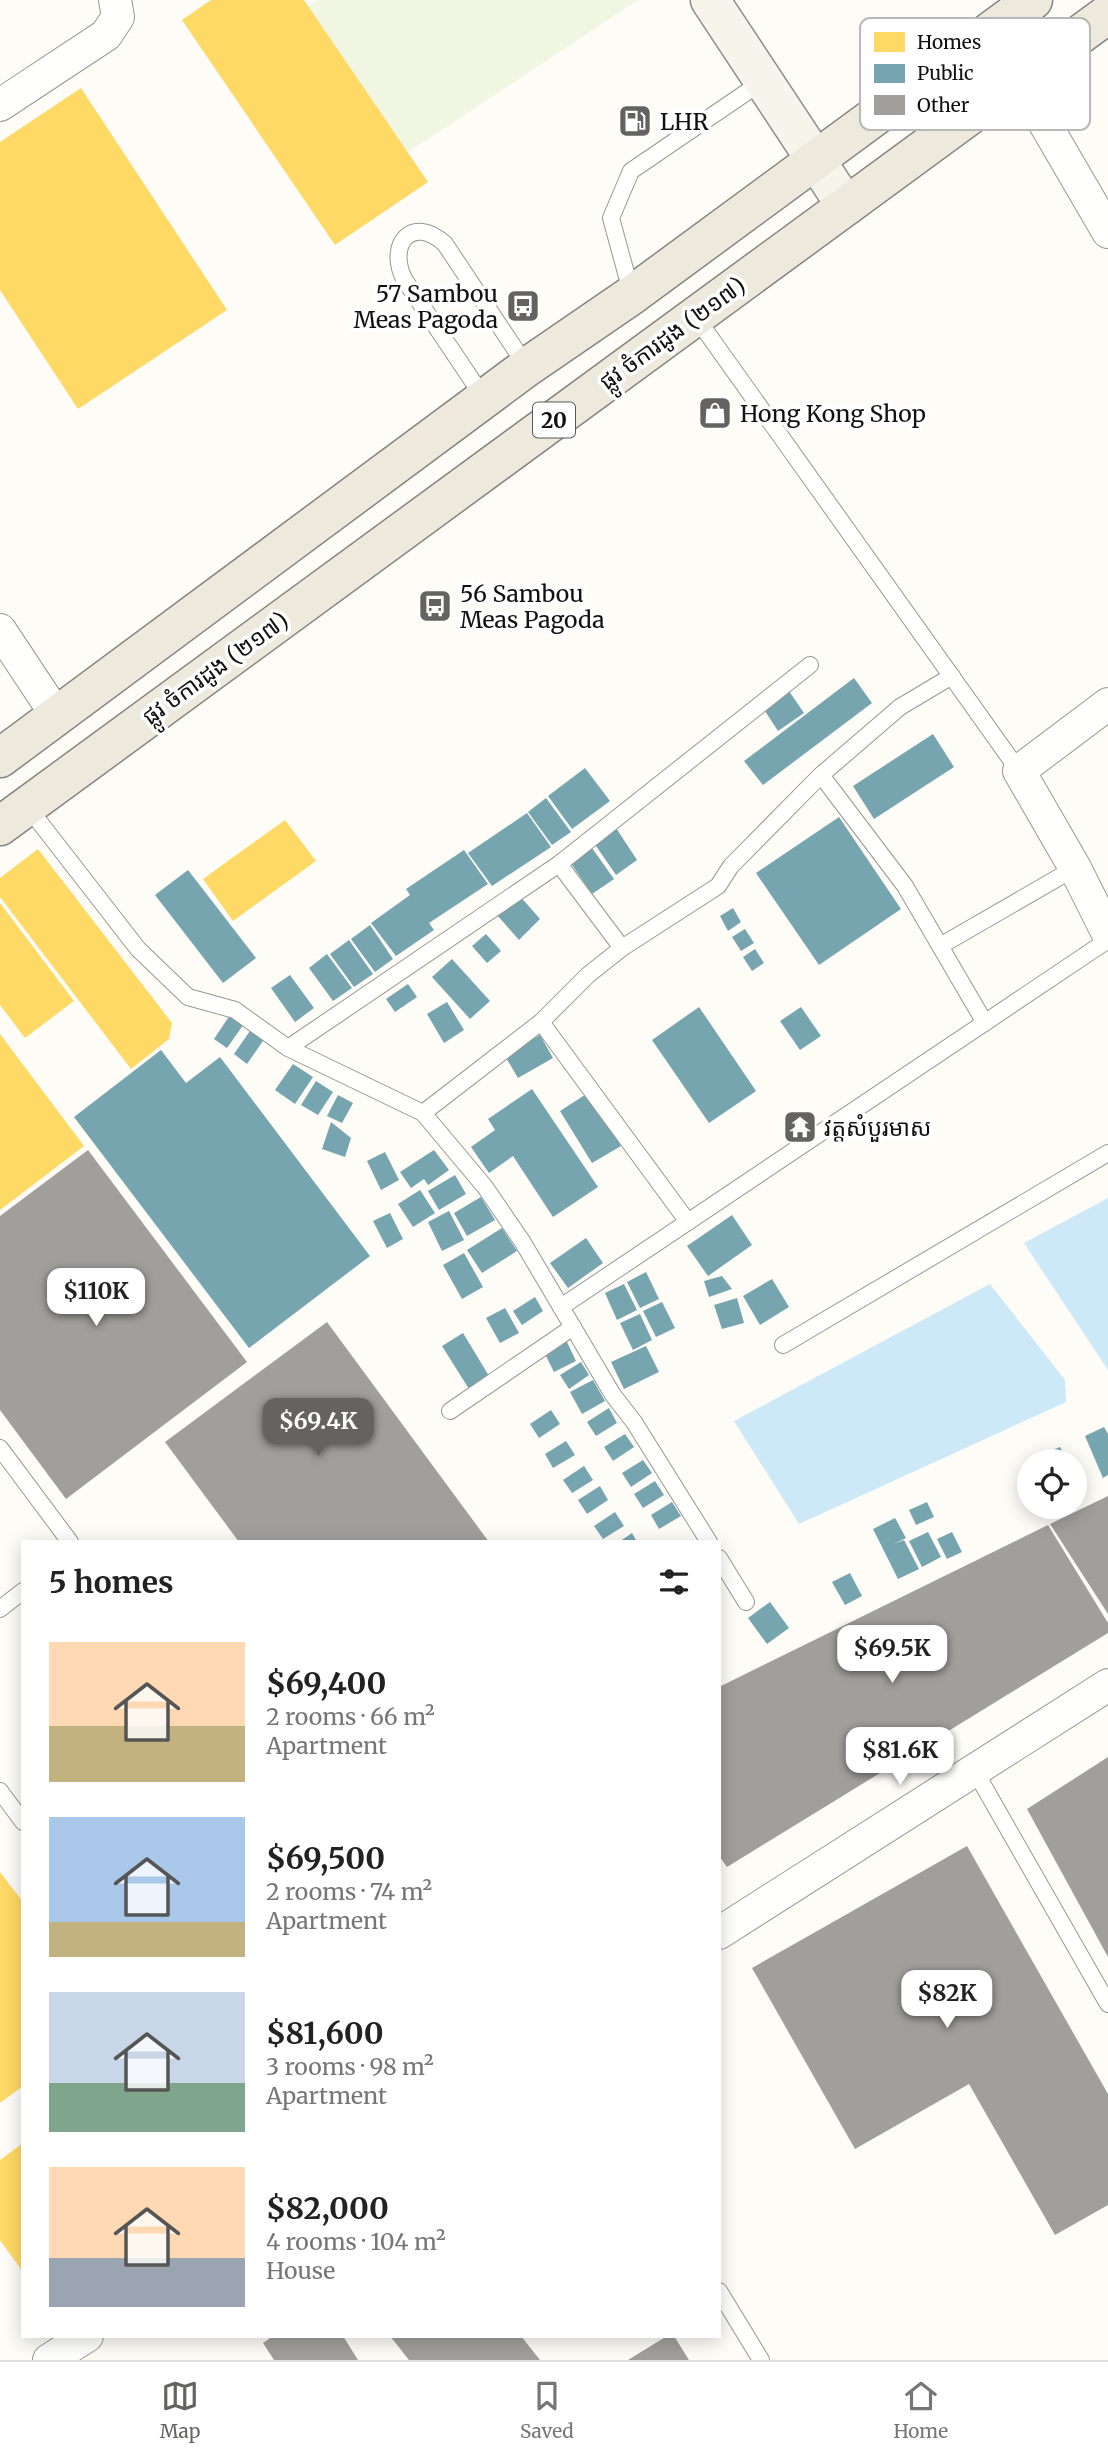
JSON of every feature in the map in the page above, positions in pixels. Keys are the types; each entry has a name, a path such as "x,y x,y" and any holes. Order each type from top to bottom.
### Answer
{"main road":[{"name":"20","path":"1008,18 1032,0"},
{"name":"ផ្លូវ ចំការដូង (២១៧)","path":"1090,26 1108,13"},
{"name":"20","path":"0,758 527,367 632,295 860,127"},
{"name":"ផ្លូវ ចំការដូង (២១៧)","path":"14,816 950,130"}],"street":[{"path":"0,106 106,35 118,17 115,0"},
{"path":"710,0 846,206"},
{"path":"1049,130 1108,232"},
{"path":"0,630 57,716"},
{"path":"1108,704 1019,771 1075,867 1108,934"},
{"path":"721,1932 1108,1685"},
{"path":"49,2360 84,2338"}],"lane":[{"path":"632,295 611,218 631,171 763,80"},
{"path":"484,399 397,265 398,248 407,235 421,231 433,233 445,244 527,367"},
{"path":"695,316 1019,771"},
{"path":"288,1048 559,864 810,664"},
{"path":"423,1114 541,1022 588,975 622,948 718,886 731,866 821,775 900,707 952,676"},
{"path":"821,775 905,886 985,1023"},
{"path":"14,816 138,949 188,997 235,1010 288,1048 423,1114 485,1187 613,1395 648,1443 708,1540"},
{"path":"559,864 622,948"},
{"path":"940,946 1075,867"},
{"path":"561,1307 1108,940"},
{"path":"541,1022 688,1222"},
{"path":"783,1345 1108,1153"},
{"path":"450,1411 573,1326"},
{"path":"0,1448 69,1540"},
{"path":"721,1561 746,1602"},
{"path":"0,1609 21,1593"},
{"path":"975,1771 1108,2004"},
{"path":"0,1791 21,1819"},
{"path":"721,2294 761,2360"}],"green space":[{"path":"318,0 638,0 396,160 299,13"}],"water":[{"path":"1108,1198 1108,1370 1024,1243"},
{"path":"990,1284 1065,1380 1066,1402 799,1524 734,1421"}],"building: Homes":[{"path":"211,0 304,0 428,182 335,245 182,20"},
{"path":"81,88 227,310 78,409 0,290 0,142"},
{"path":"285,820 316,861 233,921 203,879"},
{"path":"38,849 172,1023 169,1039 131,1069 0,897 0,878"},
{"path":"0,903 74,1001 25,1038 0,1005"},
{"path":"0,1034 84,1146 0,1210"},
{"path":"0,1872 21,1899 21,2087 0,2103"},
{"path":"21,2144 21,2269 0,2240 0,2160"}],"building: Public":[{"path":"854,678 872,703 763,785 744,761"},
{"path":"789,691 804,713 778,731 763,708"},
{"path":"933,734 954,767 874,819 853,786"},
{"path":"585,768 610,801 572,829 548,796"},
{"path":"546,798 571,832 552,845 528,812"},
{"path":"527,813 551,847 492,886 468,853"},
{"path":"839,817 901,909 819,965 756,873"},
{"path":"616,828 637,860 616,875 594,843"},
{"path":"592,848 614,879 592,894 570,862"},
{"path":"464,850 488,884 429,923 434,930 396,956 371,923 410,895 406,889"},
{"path":"188,870 256,958 223,983 155,895"},
{"path":"519,895 540,919 519,940 497,915"},
{"path":"733,908 741,922 728,931 720,916"},
{"path":"370,925 393,959 375,972 351,939"},
{"path":"745,929 754,943 741,951 732,937"},
{"path":"486,934 501,951 487,963 472,946"},
{"path":"349,940 373,974 354,987 330,954"},
{"path":"755,949 764,963 752,971 743,957"},
{"path":"327,954 352,988 333,1001 309,968"},
{"path":"452,959 490,1001 470,1019 432,977"},
{"path":"290,975 314,1008 295,1022 271,988"},
{"path":"408,984 417,997 395,1012 386,999"},
{"path":"447,1002 464,1030 444,1043 427,1014"},
{"path":"699,1007 756,1091 709,1123 652,1040"},
{"path":"801,1007 821,1036 800,1050 780,1021"},
{"path":"232,1012 246,1021 227,1048 214,1039"},
{"path":"252,1028 265,1038 247,1064 234,1054"},
{"path":"540,1035 553,1058 518,1078 505,1056"},
{"path":"161,1050 186,1083 220,1057 370,1256 249,1348 74,1117"},
{"path":"293,1064 313,1077 295,1104 275,1090"},
{"path":"316,1081 333,1092 318,1115 301,1105"},
{"path":"532,1089 598,1187 553,1217 513,1156 489,1173 471,1147 495,1130 488,1119"},
{"path":"588,1093 621,1146 592,1163 560,1111"},
{"path":"338,1095 353,1103 342,1123 327,1116"},
{"path":"331,1122 351,1138 345,1157 322,1149"},
{"path":"434,1150 449,1170 428,1185 424,1179 411,1188 400,1172"},
{"path":"385,1152 399,1180 381,1190 367,1161"},
{"path":"455,1175 466,1194 439,1210 428,1191"},
{"path":"420,1190 435,1213 413,1227 398,1204"},
{"path":"481,1197 495,1220 467,1236 454,1213"},
{"path":"449,1211 464,1240 442,1251 428,1222"},
{"path":"390,1213 403,1239 387,1248 373,1221"},
{"path":"732,1215 752,1245 708,1276 687,1246"},
{"path":"502,1228 517,1251 482,1273 467,1250"},
{"path":"586,1238 603,1263 568,1288 550,1263"},
{"path":"464,1253 483,1287 462,1299 443,1265"},
{"path":"646,1272 659,1299 640,1308 627,1282"},
{"path":"722,1276 732,1289 709,1297 704,1281"},
{"path":"772,1279 789,1307 760,1325 743,1296"},
{"path":"624,1284 637,1310 617,1320 605,1293"},
{"path":"535,1297 543,1311 522,1325 513,1311"},
{"path":"737,1298 744,1323 722,1329 714,1305"},
{"path":"662,1302 675,1328 656,1337 643,1311"},
{"path":"505,1308 519,1333 500,1343 486,1318"},
{"path":"640,1314 652,1340 633,1350 620,1323"},
{"path":"463,1333 489,1376 469,1389 442,1346"},
{"path":"566,1340 576,1361 554,1372 544,1352"},
{"path":"646,1346 659,1372 624,1389 611,1362"},
{"path":"581,1362 589,1375 569,1389 560,1375"},
{"path":"593,1380 605,1401 582,1414 570,1392"},
{"path":"609,1408 617,1423 596,1436 587,1422"},
{"path":"551,1410 560,1424 539,1438 530,1424"},
{"path":"1104,1427 1108,1434 1108,1475 1103,1478 1085,1436"},
{"path":"625,1434 634,1447 613,1461 604,1447"},
{"path":"566,1441 575,1455 553,1468 545,1454"},
{"path":"643,1460 652,1473 631,1487 622,1473"},
{"path":"584,1466 593,1480 572,1493 563,1480"},
{"path":"655,1481 664,1495 643,1508 634,1494"},
{"path":"600,1486 608,1500 587,1514 578,1500"},
{"path":"672,1502 681,1516 659,1529 651,1515"},
{"path":"927,1502 934,1517 916,1525 909,1510"},
{"path":"615,1512 624,1526 603,1539 594,1526"},
{"path":"895,1518 906,1538 894,1544 904,1540 919,1569 898,1579 873,1529"},
{"path":"928,1532 941,1557 922,1567 909,1541"},
{"path":"952,1532 962,1552 947,1559 937,1539"},
{"path":"632,1533 636,1540 622,1540"},
{"path":"850,1573 862,1596 845,1605 832,1582"},
{"path":"770,1602 789,1628 767,1644 748,1618"}],"building: Other":[{"path":"88,1150 247,1362 66,1499 0,1410 0,1216"},
{"path":"327,1322 488,1540 238,1540 165,1442"},
{"path":"1108,1496 1108,1614 1050,1524 1060,1519 1087,1519 1087,1506"},
{"path":"1048,1525 1108,1623 1108,1633 727,1867 721,1859 721,1686"},
{"path":"1108,1757 1108,1957 1027,1809"},
{"path":"967,1846 1108,2094 1108,2205 1055,2235 969,2084 855,2149 752,1968"},
{"path":"270,2338 344,2338 358,2360 274,2360 263,2343"},
{"path":"392,2338 523,2338 540,2360 409,2360"},
{"path":"664,2338 675,2338 689,2360 628,2360"}],"place":[{"name":"LHR","path":"635,121"},
{"name":"57 Sambou Meas Pagoda","path":"523,306"},
{"name":"Hong Kong Shop","path":"715,413"},
{"name":"56 Sambou Meas Pagoda","path":"435,606"},
{"name":"វត្តសំបួរមាស","path":"800,1127"}]}
